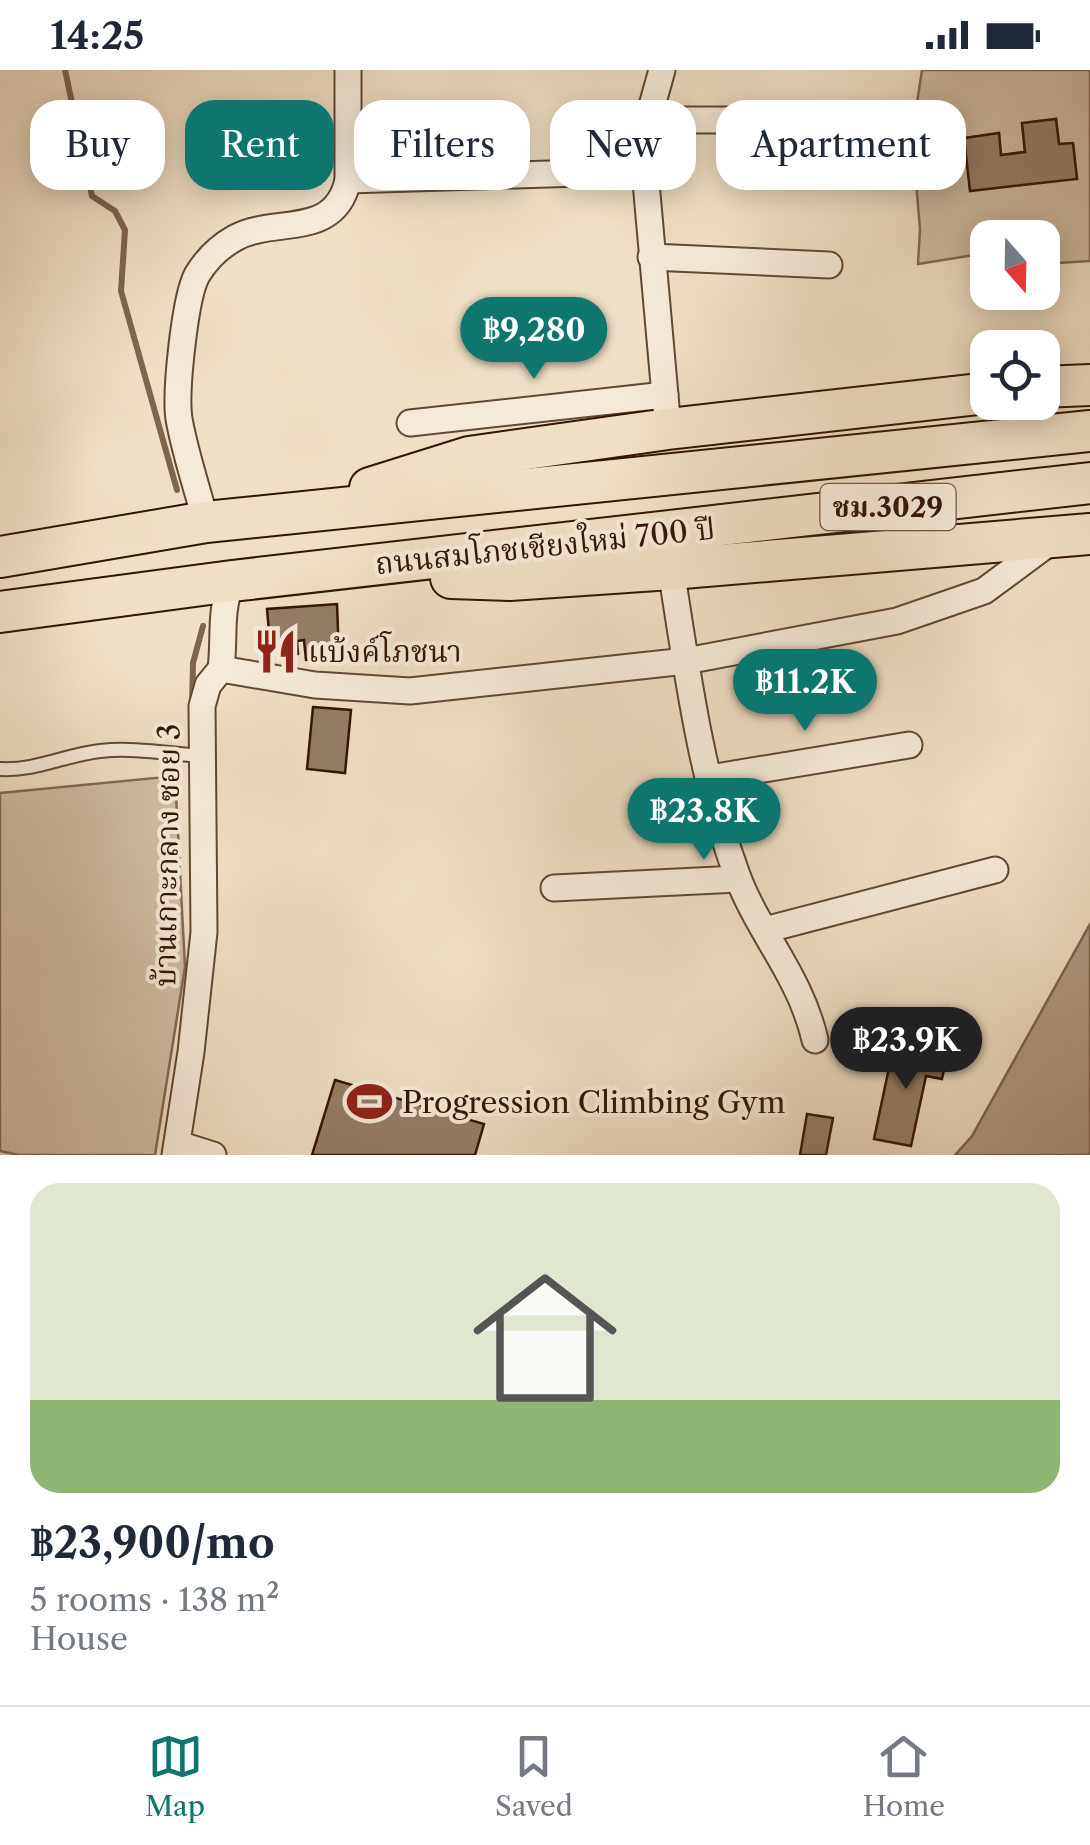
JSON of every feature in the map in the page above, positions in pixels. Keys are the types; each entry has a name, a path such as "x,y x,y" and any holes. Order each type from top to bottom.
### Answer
{"main road":[{"path":"1060,386 1090,384"},
{"path":"286,514 470,457 666,412 970,395"},
{"name":"ถนนสมโภชเชียงใหม่ 700 ปี","path":"0,557 206,522 1090,431"},
{"name":"ถนนสมโภชเชียงใหม่ 700 ปี","path":"0,612 232,581 1090,483"},
{"path":"297,574 510,580 1072,537"}],"street":[{"path":"206,522 179,420 176,393 195,279 211,256 238,236 311,221 337,208 348,180 348,70"},
{"path":"653,70 661,70 653,100"},
{"path":"348,180 550,175"},
{"path":"410,423 666,412 646,190"},
{"path":"652,257 829,266"},
{"path":"232,581 221,618 221,669 316,685 410,692 686,661 897,621 984,591 1072,537"},
{"path":"672,569 710,778 738,878 798,986 815,1040"},
{"name":"บ้านเกาะกลาง ซอย 3","path":"176,1150 204,932 202,706 208,685 221,669"},
{"path":"710,778 909,745"},
{"path":"765,930 995,870"},
{"path":"554,888 738,878"},
{"path":"176,1150 212,1155"}],"lane":[{"path":"0,768 38,767 115,750 203,756"}],"shaded area":[{"path":"922,70 1090,70 1090,261 1060,263 1060,220 970,220 970,256 918,264 917,190 966,190 966,147 971,190 1077,178 1073,144 1059,144 1056,119 1022,123 1025,152 1001,155 999,134 966,138 966,100 917,100"},
{"path":"175,776 185,967 155,1155 19,1155 0,1151 0,793"},
{"path":"1090,924 1090,1155 955,1155 972,1136"}],"building":[{"path":"1056,119 1059,144 1073,143 1077,179 970,191 966,138 999,133 1001,155 1025,152 1022,123"},
{"path":"337,604 339,657 306,660 304,640 297,641 298,654 279,657 277,643 270,643 267,609"},
{"path":"313,707 351,710 345,773 307,769"},
{"path":"894,1044 947,1055 942,1079 926,1076 911,1146 874,1139"},
{"name":"Progression Climbing Gym","path":"335,1080 484,1124 475,1155 312,1155"},
{"path":"807,1114 833,1118 826,1155 800,1155"}],"waterway":[{"path":"65,70 92,196 115,211 125,230 121,291 177,490"},
{"path":"192,704 193,663 203,626"}],"place":[{"name":"แบ้งค์โภชนา","path":"275,651"},
{"name":"Progression Climbing Gym","path":"369,1102"}]}
